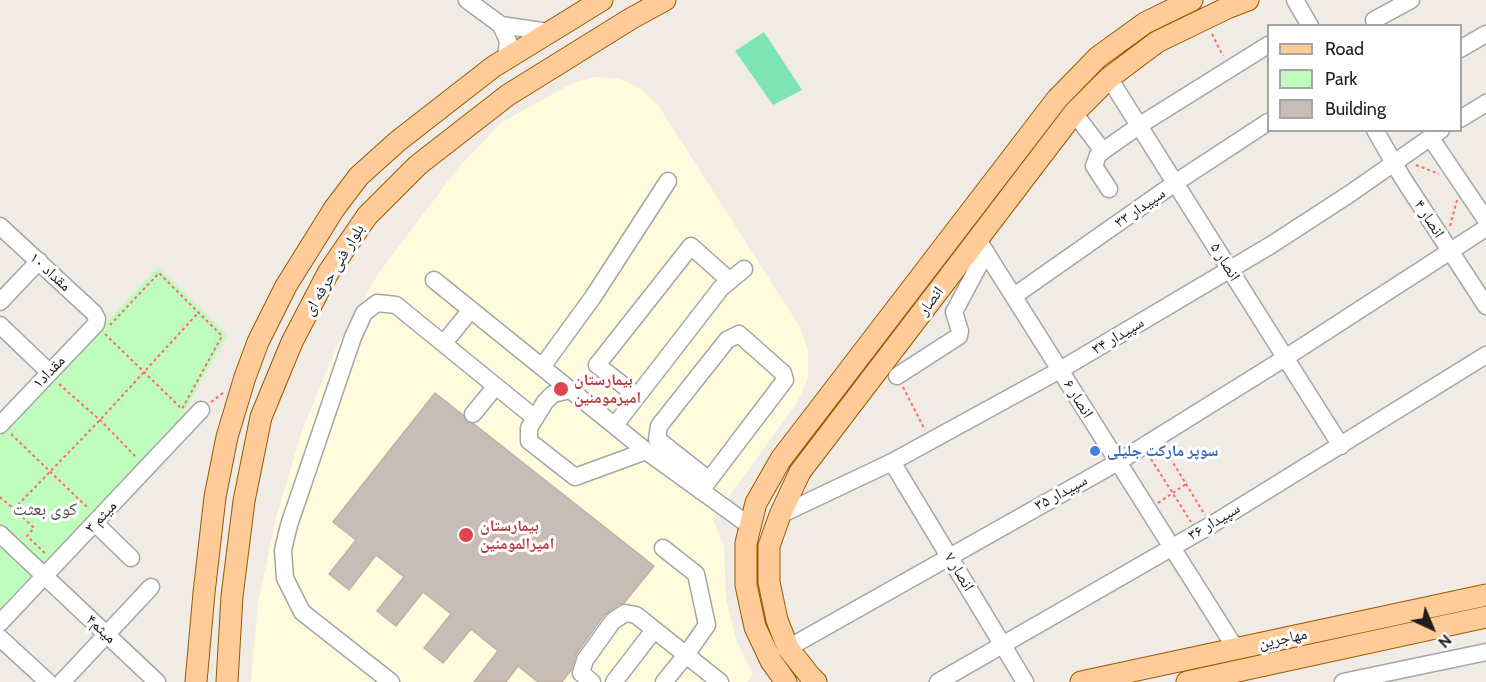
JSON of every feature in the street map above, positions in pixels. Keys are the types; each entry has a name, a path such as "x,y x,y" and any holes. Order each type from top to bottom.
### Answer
{"main road":[{"path":"556,28 574,0"},
{"name":"بلوار فنی حرفه ای","path":"196,682 215,497 227,437 258,342 286,286 334,209 359,176 398,141 493,67 602,0"},
{"name":"بلوار فنی حرفه ای","path":"227,682 233,584 244,501 261,417 292,342 328,273 367,216 418,165 508,95 665,0"},
{"name":"انصار","path":"816,682 788,648 777,620 769,582 769,546 780,515 800,472 859,395 982,246 1074,113 1109,78 1156,42 1248,0"},
{"name":"انصار","path":"786,682 771,661 755,627 746,585 746,543 756,502 781,459 1057,99 1098,57 1145,23 1182,2"},
{"path":"964,221 982,246"},
{"path":"841,381 859,395"},
{"name":"مهاجرین","path":"1081,682 1486,595"},
{"name":"مهاجرین","path":"1186,682 1235,677 1486,618"}],"street":[{"path":"466,0 501,26 508,41 506,58 493,67"},
{"path":"1294,0 1306,24"},
{"path":"1374,20 1411,0"},
{"path":"501,26 556,28"},
{"path":"1462,48 1486,34"},
{"path":"1109,189 1094,166 1102,151 1267,46"},
{"name":"انصار ۵","path":"1109,78 1341,446"},
{"path":"1462,118 1486,103"},
{"path":"1074,113 1102,151"},
{"name":"سپیدار ۳۳","path":"1014,296 1175,183 1267,123"},
{"name":"انصار ۴","path":"1376,132 1398,161 1448,248 1486,306"},
{"path":"1436,134 1461,183 1486,220"},
{"name":"سپیدار ۳۴","path":"780,515 892,462 1060,370 1296,228 1436,134"},
{"path":"542,368 593,297 668,181"},
{"name":"مقداد ۱۰","path":"0,226 94,313 97,319"},
{"name":"سپیدار ۳۵","path":"788,648 949,555 1118,462 1285,358 1448,248 1486,228"},
{"path":"637,396 597,364 691,246 730,281"},
{"path":"897,376 961,334 954,312 982,246"},
{"name":"انصار ۶","path":"982,246 1236,649"},
{"path":"0,302 39,261"},
{"path":"615,425 721,288 744,269"},
{"path":"434,280 646,451 705,486"},
{"path":"391,682 302,612 285,578 283,550 289,525 353,337 364,313 377,303 396,305 535,418"},
{"path":"444,343 471,311"},
{"name":"مقداد۱","path":"1,427 53,377 96,324 97,319"},
{"path":"0,325 53,377"},
{"path":"705,486 785,380 783,373 739,334 727,340 659,426 657,439 705,486 750,526"},
{"name":"سپیدار ۳۶","path":"938,682 1204,529 1486,355"},
{"path":"473,414 496,386"},
{"path":"570,390 553,394 545,402 530,428 529,441 575,477 646,451"},
{"name":"میثم ۳","path":"0,623 56,564 93,517 201,410"},
{"name":"انصار ۷","path":"892,462 1025,682"},
{"path":"93,517 131,558"},
{"name":"میثم۴","path":"0,534 157,682"},
{"path":"663,548 696,574 706,625 664,682"},
{"path":"62,682 152,587"},
{"path":"592,682 581,673 585,660 613,621 625,613 636,615 720,682"},
{"path":"614,682 654,630"},
{"path":"0,638 48,682"},
{"path":"1343,682 1486,652"}],"path":[{"path":"1204,19 1230,69"},
{"path":"1398,161 1461,183 1448,248"},
{"path":"182,409 103,332 159,273 222,336"},
{"path":"14,509 199,312"},
{"path":"897,376 930,440"},
{"path":"53,377 139,460"},
{"path":"1,427 50,471 93,517"},
{"path":"1150,442 1186,484 1204,529"},
{"path":"1150,442 1173,493 1204,529"},
{"path":"1148,510 1186,484"},
{"path":"0,497 34,528 27,536 56,564"}],"shaded area":[{"name":"بیمارستان امیرمومنین","path":"596,77 621,79 643,90 660,108 800,327 808,351 808,377 798,401 713,519 724,546 726,600 737,642 753,674 747,682 251,682 258,602 277,514 303,428 337,346 378,274 458,168 502,122 573,83"}],"green space":[{"path":"764,32 802,90 773,105 735,51"},
{"path":"158,267 227,335 177,425 0,612 0,436"}],"building":[{"name":"بیمارستان امیرالمومنین","path":"435,393 463,415 467,422 474,424 654,566 624,603 604,615 576,654 571,670 562,682 538,682 518,666 506,682 474,682 498,651 471,629 443,663 424,648 451,614 423,592 396,626 377,611 404,577 376,555 349,590 329,574 356,540 333,522"}],"place":[{"name":"بیمارستان امیرمومنین","path":"561,389"},
{"name":"سوپر مارکت جلیلی","path":"1095,451"},
{"name":"بیمارستان امیرالمومنین","path":"466,535"}],"district":[{"name":"کوی بعثت","path":"45,510"}]}
